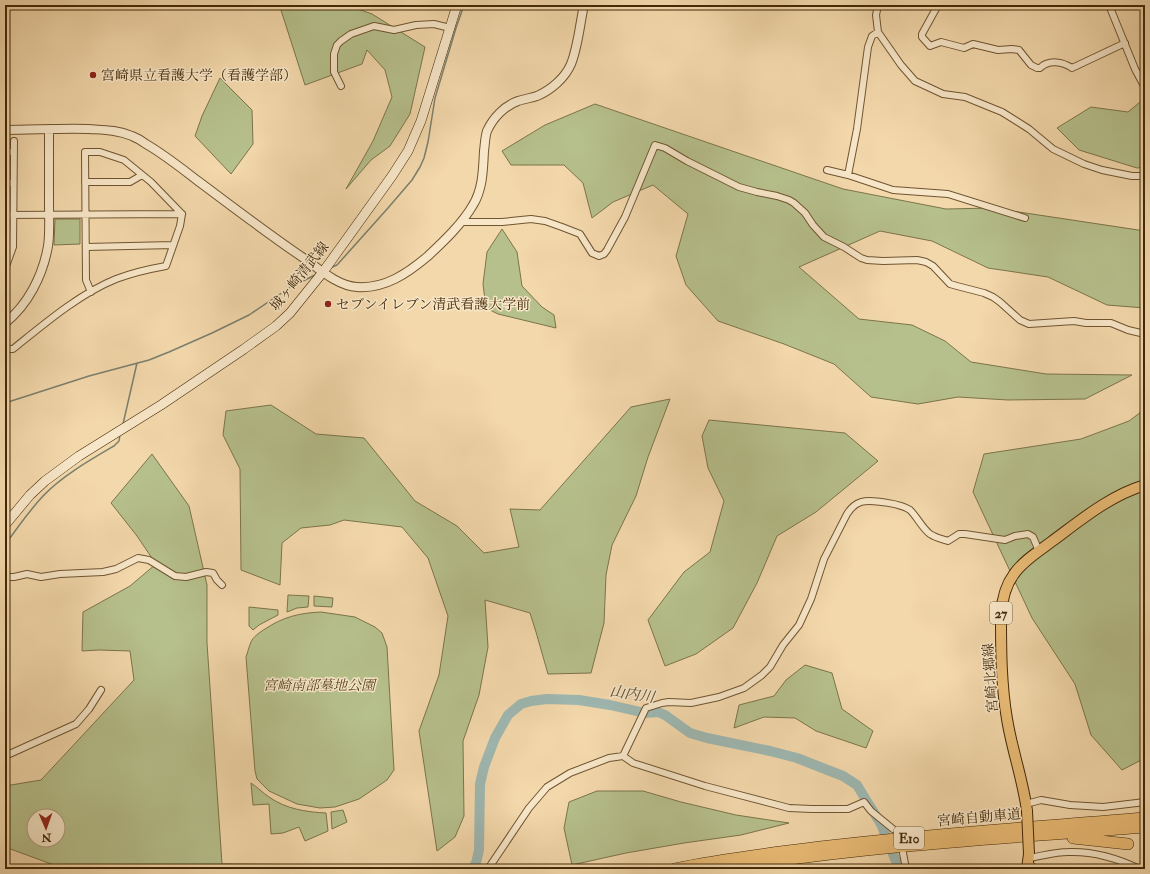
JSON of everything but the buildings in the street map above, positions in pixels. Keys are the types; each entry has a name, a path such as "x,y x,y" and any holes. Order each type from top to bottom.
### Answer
{"highway":[{"name":"宮崎自動車道","path":"674,869 722,860 862,842 1145,818"},
{"name":"宮崎自動車道","path":"724,869 824,855 977,840 1145,827"},
{"path":"977,840 996,842 1069,838 1128,844"}],"main road":[{"name":"城ヶ崎清武線","path":"5,526 30,495 45,481 79,456 161,405 276,326 290,313 321,274 392,176 408,151 422,121 457,5"},
{"name":"宮崎北郷線","path":"1029,863 1027,808 1007,720 1004,696 1000,614 1006,587 1021,566 1039,551 1108,501 1134,488 1145,485"}],"street":[{"path":"5,130 113,130 133,136 161,153 321,274 354,287 367,287 390,282 403,275 434,250 461,222 473,205 478,194 483,175 487,132 500,111 516,102 536,97 560,80 571,64 574,56 584,5"},
{"path":"878,5 876,15 878,32 901,65 915,81 942,94 965,97 1002,112 1029,129 1053,149 1084,164 1102,170 1132,176 1145,176"},
{"path":"938,5 922,34 922,37 930,46 941,42 964,48 973,44 998,50 1019,50 1031,65 1037,68 1040,68 1050,62 1067,65 1072,68 1125,43"},
{"path":"1110,5 1135,69 1143,84 1145,84"},
{"path":"341,86 334,72 334,54 337,45 351,34 374,26 394,30 416,24 434,24 450,28"},
{"path":"848,175 857,129 868,47 872,36 878,32"},
{"path":"5,323 28,298 37,282 42,270 48,246 49,129"},
{"path":"5,269 13,247 14,141"},
{"path":"461,222 502,222 530,219 546,221 580,234 592,253 598,256 604,254 608,250 625,217 655,146 659,146 666,148 687,161 739,187 790,200 805,213 824,237 861,258 883,261 917,260 926,262 933,266 950,284 984,293 993,297 1020,320 1029,324 1074,321 1086,323 1111,322 1128,330 1145,334"},
{"path":"5,152 14,152"},
{"path":"5,349 13,349 50,319 91,292 100,286 144,270 166,266 180,226 182,214 175,205 124,160 100,152 85,152 86,280 91,292"},
{"path":"827,170 848,175 893,190 948,194 1025,218"},
{"path":"85,182 130,182 142,175"},
{"path":"5,183 14,183"},
{"path":"5,215 182,214"},
{"path":"86,247 173,245"},
{"path":"5,247 13,247"},
{"path":"623,756 646,708 662,703 692,703 719,697 744,688 770,667 783,645 799,625 811,599 830,544 850,510 860,502 883,502 909,510 929,534 939,539 948,541 959,534 965,534 1005,540 1015,536 1028,534 1033,537 1039,551"},
{"path":"5,577 14,577 27,574 40,577 60,574 103,572 138,558 149,560 175,576 186,577 206,572 213,573 222,585"},
{"path":"5,756 76,724 89,709 101,690"},
{"path":"488,869 529,808 547,787 570,773 609,758 623,756 633,763 705,786 789,808 848,809 864,802 871,811 894,829"},
{"path":"1027,808 1041,800 1070,805 1103,808 1145,802"},
{"path":"1029,863 1062,852 1081,852 1127,863 1140,869"},
{"path":"903,853 906,869"}],"green space":[{"path":"281,5 347,5 372,14 425,47 410,114 390,146 371,160 346,189 373,141 392,97 385,70 367,50 362,64 305,85 280,7"},
{"path":"220,78 252,110 253,144 231,174 195,136 202,116"},
{"path":"1145,98 1145,167 1137,168 1079,150 1057,128 1091,107 1128,112"},
{"path":"595,104 843,189 946,209 992,208 1145,231 1145,308 1107,305 1048,277 988,268 932,241 880,231 799,267 859,319 912,325 945,341 971,362 1046,374 1132,375 1085,399 1008,400 958,397 918,404 871,397 834,364 784,344 718,321 686,285 676,256 688,214 653,185 613,202 592,218 583,183 564,165 511,165 502,151 545,125"},
{"path":"55,219 80,219 80,244 54,245"},
{"path":"502,229 517,252 522,286 542,307 554,315 556,328 498,314 486,308 483,284 487,252"},
{"path":"670,399 648,457 636,496 612,545 606,575 604,623 591,673 548,674 530,613 485,600 488,647 479,695 463,741 464,816 455,837 437,851 419,731 439,675 448,616 428,558 402,527 344,520 330,525 301,528 282,543 280,585 241,570 240,469 223,435 226,411 271,405 316,434 364,438 415,501 457,526 484,553 519,547 510,509 540,510 631,407"},
{"path":"1145,409 1145,758 1122,770 1091,735 1075,684 1032,618 973,492 984,454 1081,439 1129,421"},
{"path":"709,420 845,433 878,461 816,512 777,536 757,583 733,628 696,654 665,666 648,620 684,572 710,552 724,501 708,468 702,436"},
{"path":"152,454 189,506 207,585 207,643 222,864 350,865 352,869 52,869 54,865 5,847 5,786 41,780 134,680 130,651 82,651 83,612 130,586 156,564 137,536 111,503"},
{"path":"288,595 309,596 308,607 297,608 287,612"},
{"path":"314,596 333,598 332,607 314,606"},
{"path":"249,607 278,610 278,615 259,625 253,630 249,626"},
{"name":"宮崎南部墓地公園","path":"321,612 355,617 375,627 382,633 387,647 394,770 387,780 359,799 335,807 320,808 297,804 269,791 257,779 255,771 246,657 253,638 278,621 306,613"},
{"path":"805,665 832,673 842,709 873,731 866,748 816,731 795,718 764,717 734,728 739,705 774,696 786,680"},
{"path":"251,783 269,797 289,807 304,811 326,813 328,831 305,841 299,827 283,833 271,834 269,804 253,805"},
{"path":"597,791 643,791 736,815 789,823 741,835 626,853 572,865 564,828 569,802"},
{"path":"343,810 347,822 332,829 331,812"}],"waterway":[{"path":"330,268 337,265 388,208 412,180 420,167 428,142 435,98 464,5"},
{"path":"5,403 89,376 149,360 169,352 249,315 289,288 315,275"},
{"path":"123,424 137,363"},
{"path":"5,545 43,496 77,469 114,446 119,441 120,435"},
{"name":"山内川","path":"472,869 476,863 479,850 480,784 484,767 495,738 508,715 521,704 547,699 579,700 645,713 658,712 665,715 690,733 797,758 843,776 857,785 881,824 899,869"}],"place":[{"name":"宮崎県立看護大学（看護学部）","path":"93,75"},
{"name":"セブンイレブン清武看護大学前","path":"328,304"}]}
